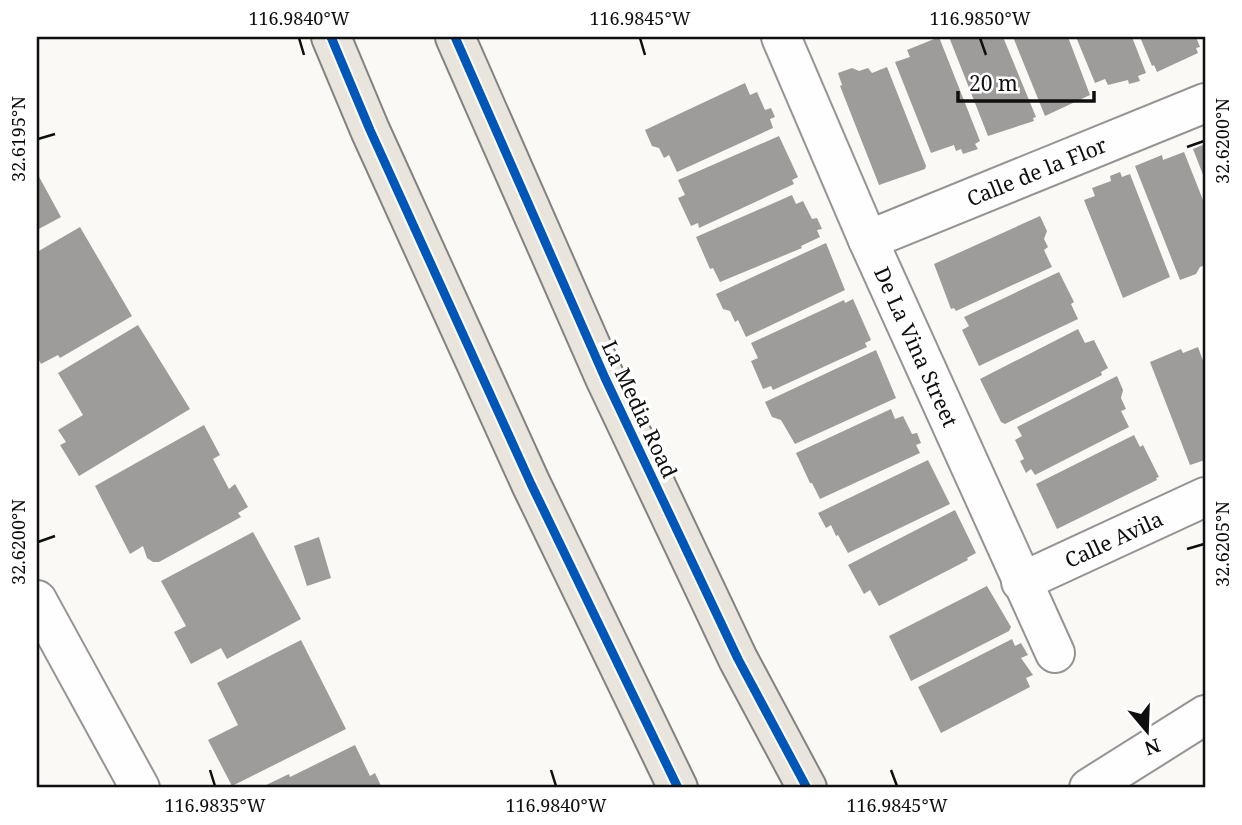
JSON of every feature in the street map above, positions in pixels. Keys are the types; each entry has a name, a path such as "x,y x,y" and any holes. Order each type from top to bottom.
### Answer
{"main road":[{"path":"331,37 370,130 531,484 678,788"},
{"name":"La Media Road","path":"455,37 605,378 738,659 807,788"}],"street":[{"name":"De La Vina Street","path":"781,37 868,240 1055,653"},
{"name":"Calle de la Flor","path":"868,240 1205,103"},
{"name":"Calle Avila","path":"1021,582 1205,497"},
{"path":"37,600 140,788"},
{"path":"1089,788 1205,715"}],"building":[{"path":"939,37 980,141 975,144 978,149 963,154 961,149 956,151 954,145 931,153 895,62 910,57 907,50"},
{"path":"949,37 1003,37 1036,117 1033,118 1034,121 988,136"},
{"path":"1013,37 1068,37 1090,95 1045,116"},
{"path":"1076,37 1132,37 1146,73 1138,76 1140,81 1129,84 1128,80 1108,85 1105,79 1095,83"},
{"path":"1140,37 1196,37 1200,47 1196,48 1198,53 1157,72"},
{"path":"887,67 926,166 925,169 879,185 840,86 842,85 838,73 852,68 859,71 868,68 872,73"},
{"path":"745,83 750,95 757,92 765,110 771,108 775,117 770,119 773,128 677,172 669,155 664,158 659,148 652,146 645,130"},
{"path":"779,136 798,177 792,180 794,184 699,228 698,223 691,226 678,198 685,195 678,180"},
{"path":"1205,144 1205,180 1193,149"},
{"path":"1184,152 1205,205 1205,265 1200,267 1196,274 1180,280 1135,166 1162,155 1163,160"},
{"path":"1120,172 1122,177 1130,174 1170,277 1123,298 1084,200 1095,196 1092,188 1111,181 1110,176"},
{"path":"37,173 61,217 37,230"},
{"path":"792,195 796,204 803,201 812,219 817,218 822,229 817,230 820,237 801,246 802,248 720,282 713,268 710,269 696,237"},
{"path":"1040,216 1047,231 1044,239 1048,247 1044,250 1052,267 956,311 951,309 934,264"},
{"path":"80,227 132,316 60,358 58,355 41,364 37,356 37,252"},
{"path":"826,243 845,290 746,337 738,320 735,322 730,311 723,309 716,294"},
{"path":"1059,272 1074,302 1071,304 1078,319 979,366 962,330 969,326 964,317"},
{"path":"853,299 871,340 865,343 867,347 773,390 771,386 763,389 751,361 758,358 751,343 844,300 845,303"},
{"path":"138,325 190,409 79,476 60,445 66,442 58,430 83,415 58,373"},
{"path":"1078,329 1085,343 1094,340 1108,368 1101,372 1102,375 1005,424 1001,422 980,379"},
{"path":"1198,347 1205,366 1205,460 1190,465 1150,362 1181,349 1183,353"},
{"path":"876,350 896,398 795,444 781,420 772,417 765,402"},
{"path":"1117,376 1123,390 1121,398 1126,409 1121,411 1129,427 1035,475 1031,469 1026,473 1020,461 1024,459 1015,440 1022,436 1017,427"},
{"path":"891,409 895,419 903,416 912,434 917,433 921,443 916,445 920,453 820,499 796,453"},
{"path":"204,425 220,455 213,459 229,489 235,484 248,507 238,513 241,517 159,562 147,558 143,546 130,554 95,486"},
{"path":"1134,435 1140,447 1143,445 1159,477 1157,480 1057,529 1036,484"},
{"path":"928,460 950,504 848,553 831,525 826,528 818,513"},
{"path":"955,510 976,553 967,558 968,560 879,606 870,590 864,594 848,565"},
{"path":"253,532 301,619 227,659 221,648 191,664 174,632 186,626 161,581"},
{"path":"319,537 331,578 307,586 294,546"},
{"path":"987,586 1011,627 1009,631 911,681 889,636"},
{"path":"1012,639 1015,646 1021,643 1028,655 1021,658 1033,675 1026,678 1030,687 941,733 918,687"},
{"path":"301,640 346,729 232,786 208,740 238,725 217,683"},
{"path":"355,745 370,776 375,773 382,788 260,788 289,774 290,777"}],"cycle path":[{"path":"331,37 370,130 531,484 678,788"},
{"path":"455,37 605,378 738,659 807,788"}]}
